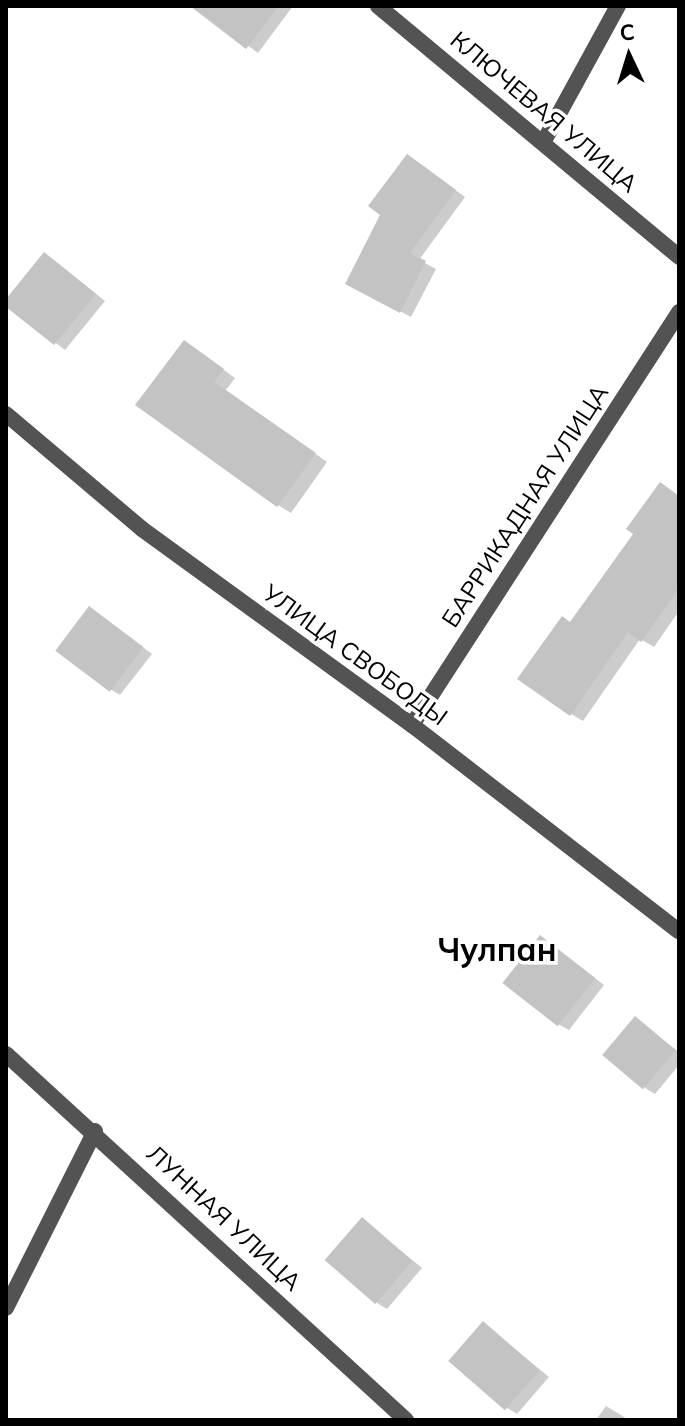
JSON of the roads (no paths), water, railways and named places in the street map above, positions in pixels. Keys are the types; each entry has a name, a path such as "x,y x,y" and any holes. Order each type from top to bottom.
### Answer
{"street":[{"name":"КЛЮЧЕВАЯ УЛИЦА","path":"378,6 544,141 679,257"},
{"path":"544,141 618,6"},
{"name":"БАРРИКАДНАЯ УЛИЦА","path":"412,725 679,312"},
{"name":"УЛИЦА СВОБОДЫ","path":"6,414 142,529 412,725 679,931"},
{"name":"ЛУННАЯ УЛИЦА","path":"6,1054 95,1131 406,1420"},
{"path":"6,1308 95,1131"}],"district":[{"name":"Чулпан","path":"497,949"}]}
